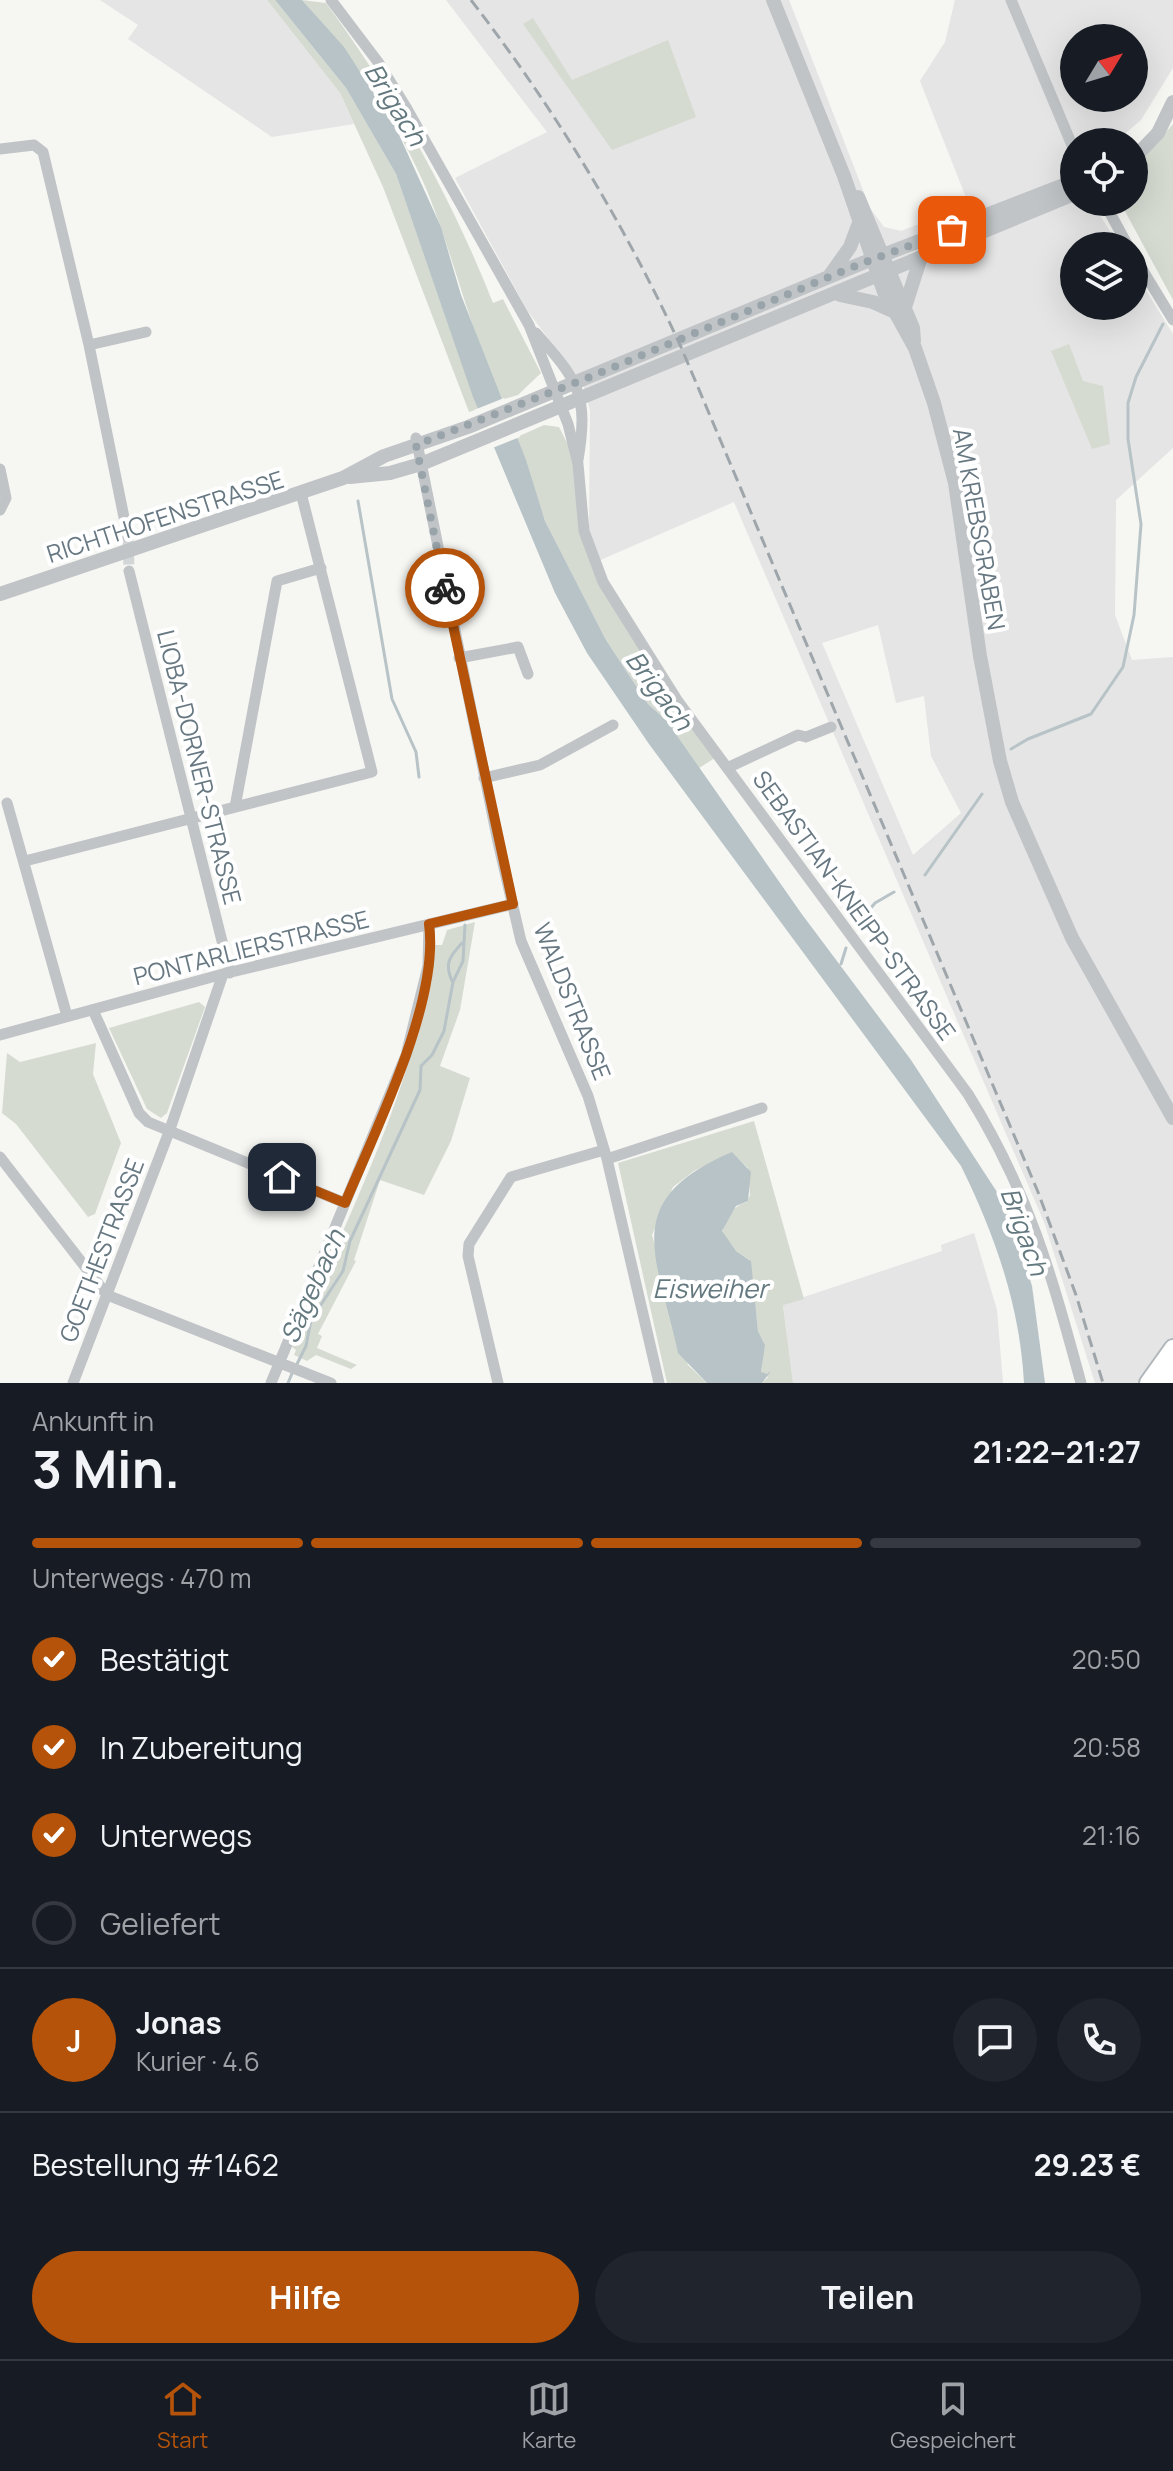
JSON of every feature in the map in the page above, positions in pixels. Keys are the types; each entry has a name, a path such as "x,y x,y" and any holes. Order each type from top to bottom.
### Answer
{"main road":[{"path":"1148,1383 1173,1348"},
{"path":"1163,1383 1173,1369"}],"street":[{"name":"SEBASTIAN-KNEIPP-STRASSE","path":"331,0 378,62 407,109 529,325 555,389 578,464 584,531 603,582 677,700 968,1094 997,1141 1048,1259 1081,1383"},
{"name":"AM KREBSGRABEN","path":"773,0 879,257 934,403 955,483 983,673 1000,761 1025,836 1086,965 1173,1118"},
{"path":"1011,0 1065,128"},
{"path":"1148,143 1158,133 1173,102"},
{"path":"1148,132 1165,116"},
{"path":"0,149 34,145 43,152 89,345 128,537"},
{"name":"AM KREBSGRABEN","path":"844,176 859,223 879,257"},
{"name":"RICHTHOFENSTRASSE","path":"0,594 343,478 416,442 468,427 829,277 1060,186"},
{"name":"RICHTHOFENSTRASSE","path":"343,478 390,473 421,464 1060,200"},
{"path":"829,277 850,247 859,223"},
{"path":"836,295 899,309 920,260"},
{"path":"1148,280 1173,319"},
{"name":"SEBASTIAN-KNEIPP-STRASSE","path":"529,325 565,366 582,399 585,418 578,464"},
{"path":"89,345 146,332"},
{"name":"WALDSTRASSE","path":"416,442 484,778 513,904 531,971 549,1002 583,1084 605,1154 659,1383"},
{"path":"0,469 6,498 0,510"},
{"path":"25,861 372,772 301,493"},
{"path":"235,807 277,581 321,568"},
{"name":"LIOBA-DORNER-STRASSE","path":"129,571 192,818 226,974"},
{"path":"459,658 518,647 528,674"},
{"path":"484,778 540,765 613,725"},
{"path":"727,768 798,735 806,737 831,727"},
{"path":"7,803 67,1016"},
{"name":"PONTARLIERSTRASSE","path":"0,1035 226,974 513,904"},
{"path":"271,1383 285,1364 345,1203 406,1055 428,966 429,924"},
{"name":"GOETHESTRASSE","path":"73,1383 226,974"},
{"path":"93,1010 139,1113 148,1122 345,1203"},
{"path":"498,1383 468,1256 469,1244 511,1177 605,1154 762,1108"},
{"path":"0,1157 107,1295 331,1383"}],"shaded area":[{"path":"100,0 267,0 340,93 354,124 272,137 128,39 138,25"},
{"path":"267,0 275,0 346,88 396,174 478,409 469,412 383,187 340,93"},
{"path":"302,0 326,3 351,38 419,147 458,223 493,303 503,299 541,373 518,395 501,400 428,193 403,141 357,68"},
{"path":"446,0 789,0 870,208 884,227 901,231 969,205 920,81 945,42 955,0 1173,0 1173,68 1148,109 1148,24 1060,24 1060,112 1146,112 1132,128 1060,128 1060,216 1101,216 1110,232 1060,232 1060,320 1148,320 1148,294 1173,334 1173,448 1116,500 1115,615 1132,660 1173,657 1173,1383 1095,1383 1044,1222 734,502 598,561 589,529 590,410 583,385 527,310 455,178 547,132","holes":["878,625 896,703 924,696 931,756 961,813 913,855 822,643"]},
{"path":"533,18 572,80 668,40 696,117 612,150 523,24"},
{"path":"1173,124 1173,300 1148,254 1148,232 1136,232 1128,216 1148,216 1148,152"},
{"path":"1069,344 1083,381 1103,386 1110,444 1092,449 1051,351"},
{"path":"544,425 559,427 578,464 594,562 718,756 699,768 666,720 648,704 606,640 545,521 517,437"},
{"path":"475,922 460,1010 440,1066 470,1078 451,1141 424,1195 380,1180 356,1261 318,1334 322,1336 317,1348 357,1365 351,1369 316,1355 307,1361 294,1355 296,1350 292,1347 357,1200 396,1100 425,997 434,945 442,945 447,930"},
{"path":"199,1002 205,1007 167,1113 161,1118 147,1109 109,1028"},
{"path":"96,1043 93,1074 121,1143 95,1214 88,1217 16,1124 2,1113 7,1053 20,1062"},
{"path":"754,1121 804,1299 783,1305 793,1383 762,1383 768,1377 761,1372 764,1343 758,1331 750,1260 736,1251 722,1234 730,1214 747,1202 750,1195 748,1168 732,1153 694,1171 673,1187 652,1235 688,1365 707,1383 667,1383 618,1163"},
{"path":"974,1233 997,1310 1003,1383 793,1383 783,1304 942,1251 941,1245"}],"water":[{"path":"275,0 302,0 344,47 395,126 441,227 461,295 526,460 545,521 606,640 648,704 666,720 801,913 911,1060 1010,1212 1032,1286 1045,1383 1024,1383 1017,1326 1004,1272 985,1218 961,1166 649,744 587,653 555,593 473,397 396,174 346,88"},
{"name":"Eisweiher","path":"732,1152 751,1172 748,1201 736,1206 722,1231 736,1251 751,1261 758,1331 765,1345 761,1372 767,1374 771,1371 762,1383 707,1383 678,1353 656,1260 654,1235 659,1212 672,1191 696,1171"}],"pier":[{"path":"504,398 520,437 490,449 474,410"}],"waterway":[{"path":"1011,749 1091,714 1123,667 1134,615 1141,524 1128,439 1128,403 1136,377 1163,324"},
{"name":"Sägebach","path":"358,501 392,699 416,752 419,777"},
{"path":"925,875 982,794"},
{"path":"856,926 875,903 894,892"},
{"name":"Sägebach","path":"297,1364 306,1346 311,1320 343,1271 350,1241 420,1090 421,1066 432,1055 444,1031 453,982 463,961 465,925"},
{"name":"Sägebach","path":"452,981 448,969 450,960 462,943"},
{"path":"841,964 846,948"},
{"name":"Sägebach","path":"288,1383 293,1371"}],"tunnel":[{"path":"128,537 129,571"}],"railway":[{"path":"471,0 531,82 586,168 636,256 681,347 1038,1192 1076,1295 1103,1383"}],"way so far":[{"path":"445,588 441,555 416,445 518,407 540,395 757,306 952,230"}],"route":[{"path":"282,1177 345,1203 406,1055 428,966 431,942 429,924 513,904 445,588"}],"water label":[{"name":"Brigach","path":"396,104"},
{"name":"Brigach","path":"660,690"},
{"name":"Brigach","path":"1025,1231"}]}
